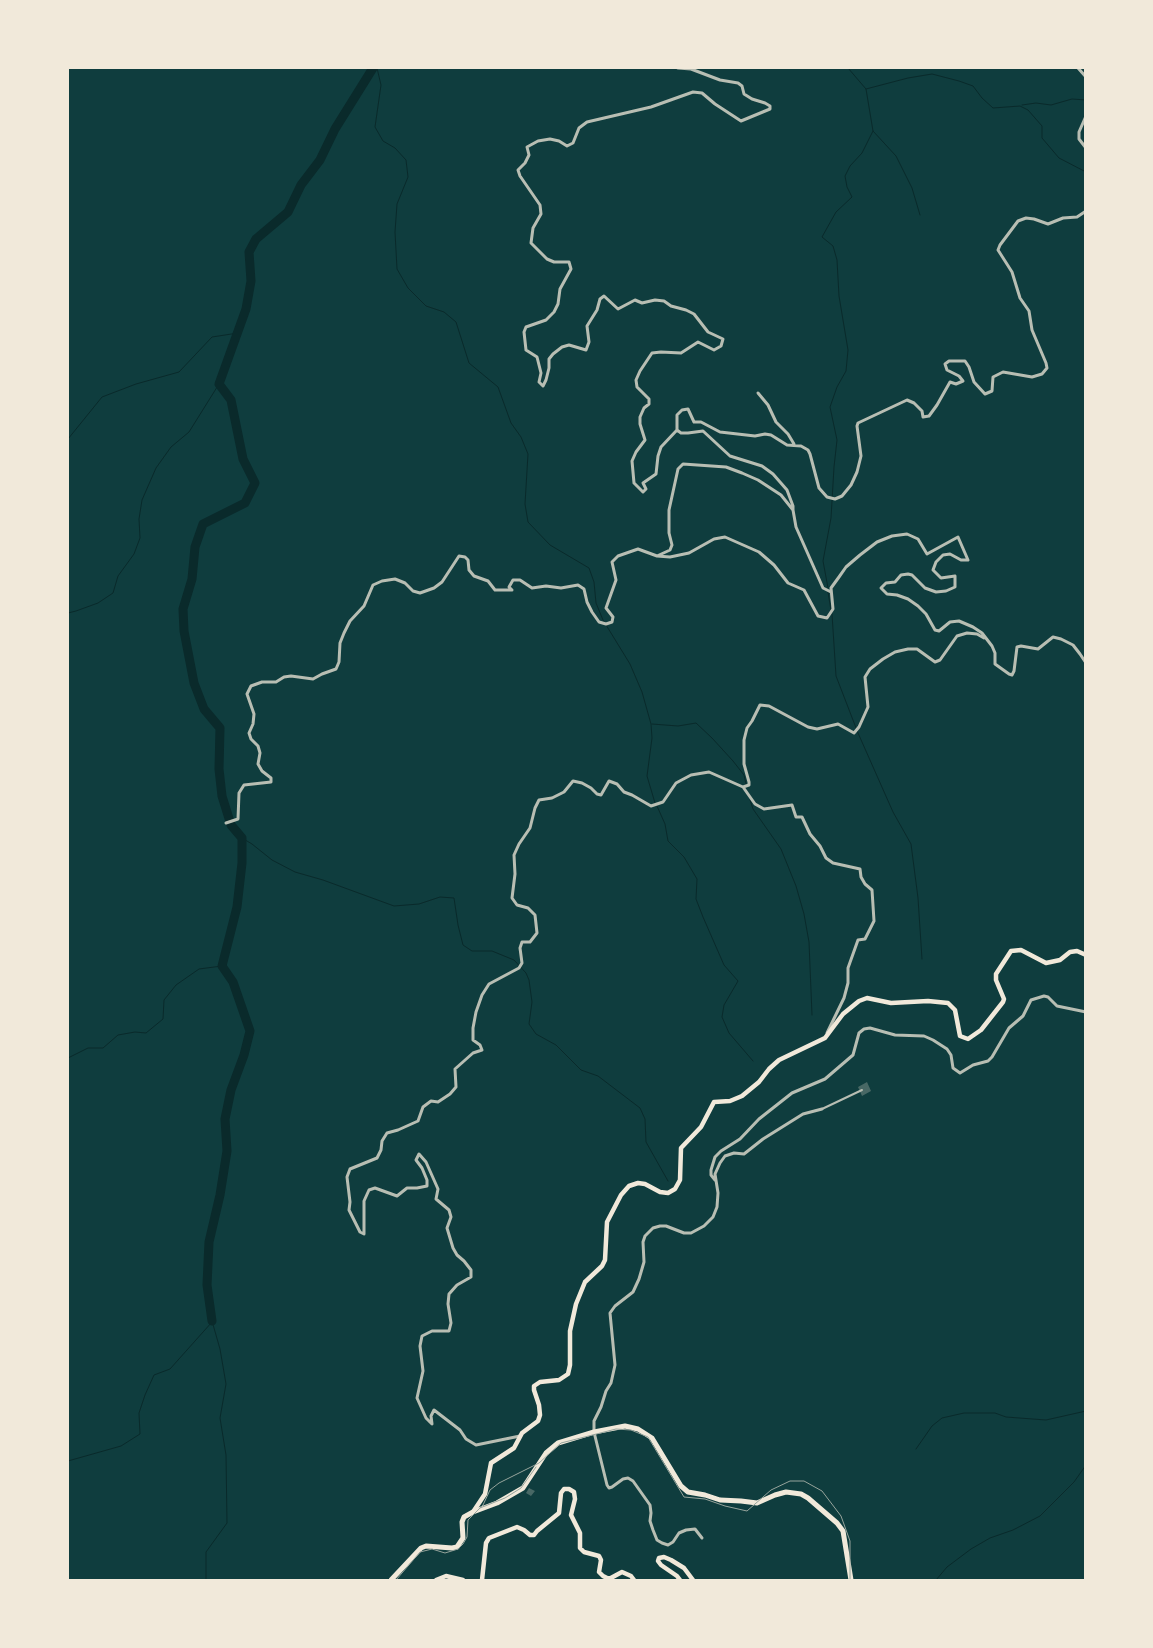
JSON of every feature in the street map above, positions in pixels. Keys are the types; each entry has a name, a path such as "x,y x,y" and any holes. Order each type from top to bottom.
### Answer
{"highway":[{"path":"391,1580 421,1548 426,1546 457,1547 463,1538 462,1522 464,1517 498,1503 522,1488 546,1453 558,1443 625,1426 645,1432 652,1438 681,1486 688,1492 720,1500 757,1503 786,1492 801,1494 808,1498 843,1530 851,1580"}],"main road":[{"path":"473,1512 485,1494 491,1463 514,1448 522,1432 538,1421 540,1415 539,1405 534,1390 537,1383 564,1379 568,1374 570,1365 570,1331 576,1304 585,1282 602,1266 607,1222 621,1195 629,1186 638,1183 660,1192 668,1193 675,1189 680,1180 681,1148 705,1122 712,1103 716,1100 732,1101 742,1096 759,1082 773,1064 825,1038 843,1014 867,998 891,1003 928,1001 948,1003 955,1010 960,1036 968,1039 981,1030 1003,1002 1004,999 996,980 996,974 1011,951 1021,950 1046,963 1060,960 1070,952 1077,951 1086,955"},
{"path":"482,1580 486,1543 490,1538 517,1527 530,1535 534,1535 558,1512 561,1493 564,1489 569,1489 574,1492 575,1499 571,1515 580,1533 580,1548 584,1552 599,1556 601,1560 599,1572 602,1576 609,1579 622,1572 631,1576 634,1580"},
{"path":"680,1580 661,1565 658,1561 659,1558 664,1557 684,1568 693,1580"},
{"path":"436,1580 446,1576 463,1580"}],"street":[{"path":"678,68 691,69 720,80 738,83 742,86 744,94 765,103 770,106 770,109 741,121 702,93 693,92 651,107 587,122 579,128 573,143 566,146 559,141 550,139 538,141 527,147 529,155 525,163 518,170 540,205 541,214 533,228 531,243 547,259 554,262 569,262 571,268 560,289 558,304 554,312 546,320 526,328 524,332 526,350 537,357 541,373 539,382 542,386 546,380 549,359 552,354 562,347 569,345 586,350 589,342 587,326 597,310 600,299 604,296 618,308 635,300 642,303 655,300 664,301 671,306 694,314 708,332 723,339 721,346 714,350 698,342 681,353 652,353 640,371 636,380 637,388 649,399 649,404 644,408 640,417 645,440 632,460 634,483 643,492 646,489 643,482 656,474 661,447 677,430 676,415 682,410 688,409 694,422 701,422 720,432 755,436 771,435 787,445 802,446 808,450 819,488 827,497 834,499 842,496 857,472 861,456 858,423 906,400 914,403 922,411 923,417 929,416 950,382 956,384 963,381 959,376 947,370 945,364 949,361 965,361 970,367 974,382 984,394 992,391 993,377 1003,372 1032,377 1042,374 1047,368 1046,363 1032,330 1029,311 1020,298 1012,272 998,250 1018,221 1034,218 1048,224 1062,218 1077,217 1086,211"},
{"path":"1078,68 1086,77"},
{"path":"1086,116 1079,132 1079,139 1086,148"},
{"path":"758,393 768,405 776,422 788,434 794,444"},
{"path":"677,430 681,433 703,431 730,456 762,466 773,474 787,490 793,506 796,527 823,588 831,592"},
{"path":"657,556 670,550 672,545 669,533 669,510 678,469 683,464 726,467 750,476 781,495 793,510"},
{"path":"226,823 238,819 239,793 244,785 271,782 271,778 262,771 258,764 260,753 258,746 251,739 249,733 253,724 254,714 247,694 251,686 262,682 276,682 284,677 291,676 313,679 336,669 339,662 340,643 344,633 350,621 364,606 373,585 395,579 406,583 413,591 420,593 434,588 442,582 459,556 466,557 469,570 474,576 488,581 495,590 512,590 509,587 513,580 520,580 532,588 546,586 561,588 578,585 584,589 587,602 599,622 606,624 612,622 612,617 606,608 616,580 612,562 618,556 638,549 657,556 670,557 689,553 714,539 725,537 759,552 774,565 788,583 804,590 818,616 827,618 833,609 831,588 846,567 878,542 892,536 907,534 918,539 926,554 942,548 958,537 968,560 961,560 950,554 943,555 936,562 933,570 941,578 955,576 955,587 946,591 936,592 925,588 912,575 908,574 901,575 895,582 886,583 881,588 887,594 903,597 918,606 926,614 935,630 939,631 950,622 959,621 982,633 996,653 995,664 1009,674 1014,672 1017,648 1020,646 1038,649 1053,637 1073,646 1086,663"},
{"path":"743,787 749,785 744,764 744,740 747,728 760,705 769,706 808,727 817,729 838,724 854,733 859,727 868,707 865,677 870,669 882,659 895,652 917,649 931,657 935,662 940,660 957,636 972,633 987,640"},
{"path":"520,1436 476,1445 466,1439 460,1430 434,1410 431,1416 432,1424 426,1418 417,1398 422,1370 420,1346 422,1336 432,1331 449,1331 451,1323 448,1304 449,1294 457,1285 471,1277 471,1270 452,1248 447,1228 451,1217 450,1210 436,1199 438,1189 426,1162 419,1154 416,1160 425,1174 427,1186 407,1188 397,1196 375,1188 369,1190 364,1201 364,1234 360,1232 348,1210 350,1202 347,1177 350,1169 377,1158 381,1150 382,1141 387,1133 418,1120 423,1107 431,1101 438,1102 450,1094 456,1087 455,1069 473,1053 482,1050 480,1045 473,1040 473,1028 482,995 489,984 519,968 522,963 520,948 522,942 530,942 536,933 536,915 528,908 517,905 512,898 515,874 514,855 530,828 539,800 552,798 564,792 573,781 582,783 601,795 609,781 616,784 624,792 652,806 663,802 676,783 691,775 709,772 743,787 755,804 764,809 792,805 796,817 802,818 826,858 833,863 860,869 861,878 872,890 874,921 865,939 858,940 848,968 848,983 844,998 825,1038"},
{"path":"716,1182 711,1170 716,1157 721,1151 740,1139 759,1119 792,1093 825,1079 853,1055 859,1033 864,1029 870,1028 895,1035 924,1036 933,1040 947,1049 951,1055 953,1068 960,1074 973,1065 988,1061 992,1057 1009,1028 1023,1016 1031,1000 1044,996 1048,997 1057,1006 1086,1012"},
{"path":"702,1538 695,1529 679,1533 673,1542 668,1545 657,1540 650,1521 650,1505 633,1481 628,1478 623,1479 612,1488 606,1485 594,1434 594,1421 611,1383 615,1365 610,1313 615,1306 633,1292 644,1262 643,1242 645,1236 653,1228 660,1226 684,1233 691,1233 704,1226 713,1217 718,1193 715,1174 725,1156 744,1154 763,1139 803,1114 822,1110 862,1090"}],"building":[{"path":"867,1082 871,1091 862,1096 858,1087"},
{"path":"529,1488 535,1491 531,1496 526,1493"}],"waterway":[{"path":"212,1321 207,1285 209,1242 220,1195 227,1151 225,1119 231,1090 244,1055 250,1031 233,982 222,966 237,907 242,863 242,838 231,825 222,796 219,769 220,728 204,709 194,683 184,631 183,609 192,579 195,547 203,524 245,503 255,483 243,459 231,400 219,384 246,309 251,281 249,252 256,239 288,212 301,185 320,160 335,129 373,68"},
{"path":"377,68 381,85 375,127 383,141 395,148 406,160 408,177 397,204 395,232 397,269 408,288 426,306 444,312 456,322 469,363 498,387 511,423 521,437 528,454 525,504 528,522 550,545 589,568 594,582 596,603 603,620 630,664 642,692 651,724 652,738 647,776 655,803"},
{"path":"848,68 866,89 873,131 896,156 912,188 920,215"},
{"path":"866,89 932,74 973,86 993,108 1020,106 1028,110 1042,126 1042,138 1059,158 1086,172"},
{"path":"1022,105 1036,103 1051,105 1072,99 1086,100"},
{"path":"828,588 823,561 831,518 837,440 830,407 837,387 846,371 848,350 839,296 837,260 833,246 822,237 836,212 852,197 847,187 845,176 850,166 862,153 873,131"},
{"path":"68,439 102,397 136,384 179,372 212,337 238,333"},
{"path":"68,613 98,603 113,593 118,576 134,554 140,538 139,519 142,500 156,468 171,447 189,432 219,384"},
{"path":"828,592 831,610"},
{"path":"832,614 836,676 858,733 893,812 911,844 918,898 922,959"},
{"path":"652,724 678,726 696,723 733,761 744,775 746,784"},
{"path":"750,800 753,809 781,849 796,886 809,942 812,1015"},
{"path":"657,806 665,824 668,841 684,857 697,879 696,899 724,965 738,981 724,1005 722,1017 729,1033 753,1061"},
{"path":"242,838 272,860 295,872 323,880 394,906 419,904 440,897 454,898 463,945 472,951 492,951 514,960 526,973 529,980 532,1002 529,1024 536,1034 556,1045 581,1070 598,1076 640,1108 645,1119 646,1142 668,1181"},
{"path":"68,1058 88,1048 103,1048 118,1035 135,1032 146,1033 163,1019 164,1000 176,985 199,969 222,966"},
{"path":"206,1580 206,1552 227,1523 226,1455 220,1418 226,1384 220,1349 212,1321"},
{"path":"68,1461 121,1446 140,1434 139,1413 154,1375 170,1369 212,1322"},
{"path":"916,1449 932,1426 942,1418 964,1413 995,1413 1006,1417 1046,1420 1086,1411"},
{"path":"936,1580 947,1567 971,1549 990,1538 1013,1530 1040,1516 1074,1482 1086,1465"}],"railway":[{"path":"396,1580 420,1552 432,1549 445,1553 458,1549 467,1537 468,1520 483,1505 490,1490 499,1483 539,1463 561,1443 616,1429 631,1430 648,1437 684,1497 705,1499 747,1511 771,1490 790,1481 804,1481 822,1491 841,1516 850,1541 850,1580"},
{"path":"480,1508 505,1498 521,1488 536,1467"}]}
